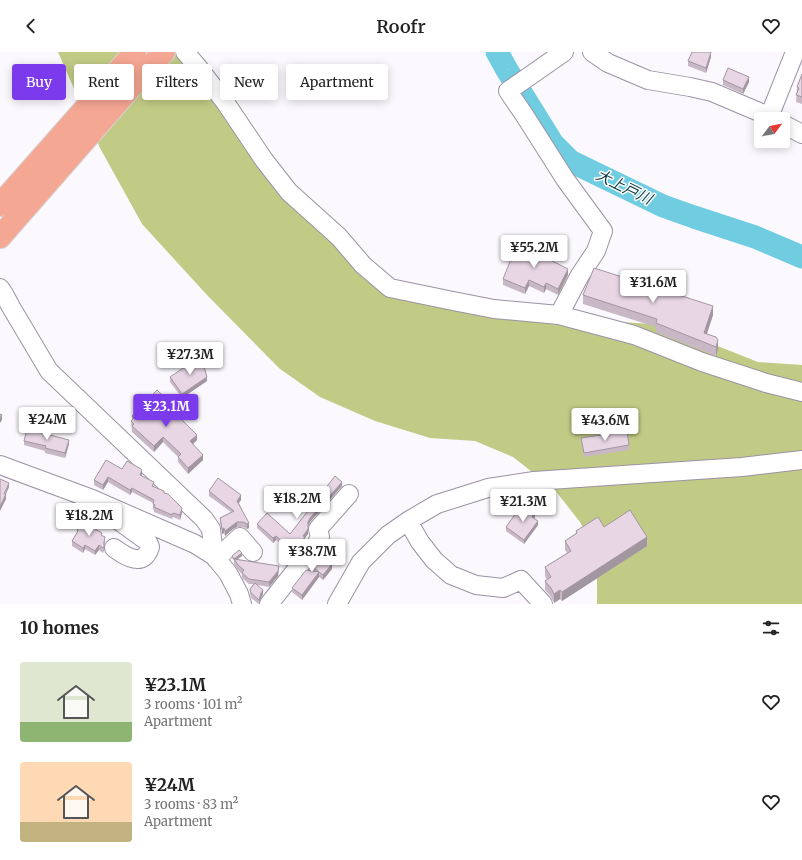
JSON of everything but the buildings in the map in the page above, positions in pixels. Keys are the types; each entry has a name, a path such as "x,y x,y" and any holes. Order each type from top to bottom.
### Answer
{"highway":[{"path":"0,237 164,52"},
{"path":"0,205 131,56"}],"street":[{"path":"185,52 220,96 264,160 289,192 339,237 363,265 390,288 494,309 559,315 634,335 702,362 766,383 802,392"},
{"path":"559,315 580,276 596,251 603,231 565,179 508,91 564,52"},
{"path":"592,52 608,63 621,60 648,80 712,92 759,112"},
{"path":"777,112 795,52"},
{"path":"790,128 802,134"},
{"path":"2,291 48,371 204,518 210,529 215,557"},
{"path":"337,604 361,562 388,535 437,504 488,488 534,481 742,467 802,460"},
{"path":"0,465 92,499 195,544 215,557 228,573 239,594 242,604"},
{"path":"269,604 315,546 320,537 318,529 349,494"},
{"path":"114,548 129,558 138,559 144,557 149,552 150,547 148,542 119,520 116,510"},
{"path":"408,521 420,542 434,560 451,575 476,585 503,588 521,580 543,604"},
{"path":"215,557 240,537 252,552"}],"green space":[{"path":"58,52 175,52 185,64 142,64 142,100 212,100 212,97 226,114 350,242 399,283 574,319 652,324 705,341 758,362 802,365 802,604 597,604 597,579 594,551 580,522 554,489 513,457 475,441 430,438 375,421 320,397 280,369 207,295 142,224 100,148 79,100 134,100 134,64 74,64 74,89 66,70 66,64 63,64"}],"waterway":[{"name":"大上戸川","path":"497,52 553,144 570,161 663,206 755,237 802,257"}]}
